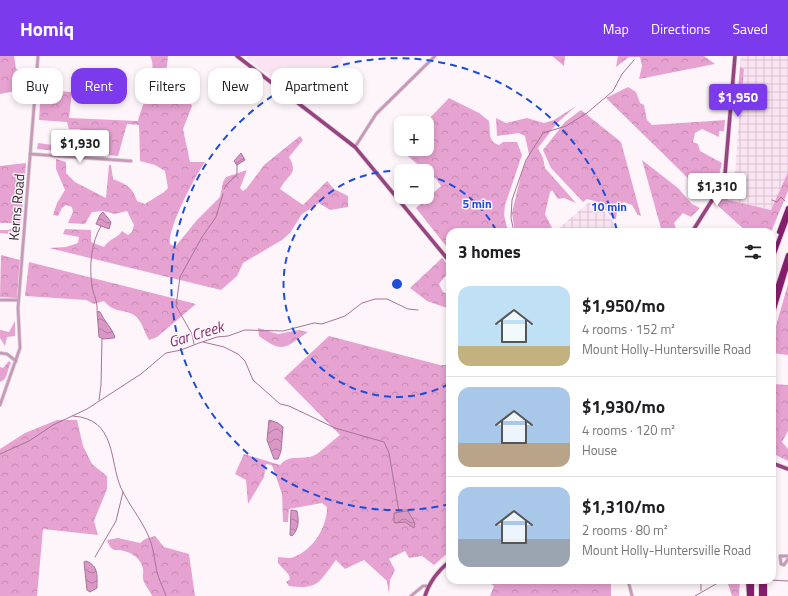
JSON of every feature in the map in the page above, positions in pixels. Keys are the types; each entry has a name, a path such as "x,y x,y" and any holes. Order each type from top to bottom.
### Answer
{"highway":[{"path":"776,240 788,208"},
{"path":"776,248 788,216"},
{"path":"776,291 788,255"},
{"path":"776,303 788,263"},
{"path":"749,584 750,595"},
{"path":"750,595 752,584"},
{"path":"760,584 761,594"},
{"path":"764,584 765,596"}],"main road":[{"path":"237,56 355,147 446,257"},
{"path":"695,228 716,194 725,174 735,56"},
{"path":"776,465 788,469"},
{"path":"426,596 438,573 446,565"}],"street":[{"name":"Kerns Road","path":"0,404 16,361 21,339 18,318 18,300 38,56"},
{"path":"355,147 376,114 435,56"},
{"path":"30,154 131,161"},
{"path":"0,300 18,300"},
{"path":"0,353 7,354 16,361"},
{"path":"780,556 788,557 784,565 781,564 780,556"},
{"path":"629,584 632,596"},
{"path":"411,596 421,586 430,586"}],"shaded area":[{"path":"248,56 344,56 338,68 271,68 271,76 263,71 263,68 260,68 246,58"},
{"path":"741,56 788,56 788,172 771,210 728,200 735,172 740,105 744,101 742,93 744,69 740,67"},
{"path":"592,202 599,205 619,228 559,228 588,203"}],"green space":[{"path":"0,56 14,56 16,68 12,68 12,92 0,94"},
{"path":"150,56 168,56 167,68 152,68"},
{"path":"552,56 565,56 564,66"},
{"path":"618,56 704,56 715,64 639,79 642,66 640,57 629,57 616,67"},
{"path":"740,67 744,69 742,93 744,101 741,103 737,100"},
{"path":"628,87 636,92 640,103 644,105 647,120 652,125 725,120 724,131 719,131 719,137 702,129 695,133 693,142 698,144 700,151 722,163 719,175 709,197 706,192 710,184 701,181 698,188 606,98"},
{"path":"63,91 71,92 69,118 138,121 144,104 191,104 192,106 183,129 190,162 205,162 177,215 170,237 170,244 175,247 197,220 220,197 223,182 226,177 247,170 240,188 243,191 247,188 264,165 300,136 303,140 289,157 292,163 293,171 280,189 303,205 327,181 334,189 348,196 348,207 330,210 319,203 302,214 290,233 282,240 243,263 237,276 221,290 49,248 66,247 78,243 79,237 63,234 65,229 91,230 91,242 104,247 122,231 128,235 132,232 134,225 127,211 115,214 103,211 92,212 85,224 68,223 73,212 72,207 66,205 62,208 58,216 53,215 57,203 65,190 56,169 56,159 66,162 66,173 75,182 106,198 109,165 111,165 113,179 131,189 137,201 145,204 168,188 165,171 155,165 140,161 139,125 127,124 118,156 37,149 38,143 52,145 58,141 82,140 84,134 80,129 69,129 67,122 39,120 40,104 63,104"},
{"path":"449,98 479,113 489,121 490,136 495,143 499,145 503,142 517,142 522,155 505,205 504,215 507,228 446,228 446,246 416,208 421,204 434,204 434,192 441,186 434,177 434,164 417,164 407,156 434,156 434,116 432,116"},
{"path":"576,106 557,123 538,148 543,158 545,168 576,203 564,198 558,199 552,190 550,192 545,214 552,228 514,228 512,213 522,171 529,154 525,136 519,133 497,136 496,118 506,123 527,118 544,123 554,120"},
{"path":"581,110 621,142 641,216 638,215 632,205 624,202 618,205 616,219 614,219 598,202 587,199 583,202 551,168 543,150 565,122"},
{"path":"642,160 678,188 692,204 700,208 691,217 683,213 674,223 676,228 661,228"},
{"path":"26,163 21,223 0,223 0,166"},
{"path":"788,172 788,191 773,228 743,228 716,204 728,180 733,180 728,200 771,210"},
{"path":"14,226 21,229 20,235 0,233 0,230 9,230"},
{"path":"1,255 20,260 17,298 0,297"},
{"path":"442,258 446,263 446,276 439,284 443,292 446,293 446,308 427,301 410,288"},
{"path":"29,262 196,304 157,337 149,340 137,317 130,313 112,308 104,301 94,304 86,300 25,296"},
{"path":"788,284 788,355 776,354 776,326"},
{"path":"15,321 15,336 7,337 5,346 0,338 0,330 9,332"},
{"path":"258,328 278,334 299,330 308,332 289,345 279,347 267,342 259,336"},
{"path":"329,336 440,365 446,365 446,554 434,565 422,556 409,558 405,551 389,559 395,570 390,580 389,594 387,581 364,560 345,569 336,560 322,579 317,583 307,587 289,586 286,582 290,579 289,575 278,563 278,557 292,558 308,549 322,530 325,522 327,507 322,503 289,509 288,522 283,522 282,494 272,465 266,464 264,477 248,504 246,480 235,474 244,454 280,465 291,458 313,456 340,435 284,378"},
{"path":"9,361 11,363 6,377 0,382 0,367 3,368"},
{"path":"776,384 788,385 788,431 782,442 788,449 788,461 776,455"},
{"path":"57,420 77,420 83,446 92,464 107,476 107,489 94,521 98,535 43,529 37,596 0,596 0,449 25,433"},
{"path":"155,536 164,547 189,554 195,596 152,596 144,581 142,564 139,560 128,552 114,550 110,547 107,540 118,538 140,543 145,539"},
{"path":"491,584 611,584 611,596 490,596 494,586"},
{"path":"728,584 740,584 739,596 732,596"}],"water":[{"path":"241,153 245,160 237,165 234,161"},
{"path":"103,212 111,222 109,229 96,224"},
{"path":"97,311 100,312 104,318 115,337 114,338 103,339 99,337"},
{"path":"269,420 278,423 283,427 281,451 278,459 274,459 267,440"},
{"path":"291,510 297,511 298,518 297,527 292,536 290,535"},
{"path":"408,511 415,523 414,528 405,522 394,522 394,513"},
{"path":"86,561 93,566 97,576 97,588 90,592 87,590 84,562"}],"waterway":[{"path":"513,228 511,218 512,200 526,160 543,133 566,126 587,113 613,91 622,74 634,60"},
{"path":"224,189 237,175 237,165"},
{"path":"194,344 192,334 176,306 180,277 202,237 216,217 223,194"},
{"path":"772,200 777,202 781,197 785,201"},
{"path":"97,310 97,304 92,286 91,263 93,247 101,226"},
{"name":"Gar Creek","path":"0,454 29,441 53,425 87,409 141,374 166,353 181,350 217,337 228,336 245,330 283,331 314,323 322,324 345,316 362,303 375,299 387,299 408,309 418,310"},
{"path":"99,400 101,385 102,339"},
{"path":"203,342 224,347 238,354 245,361 253,380 280,404 289,406 335,428 384,442 389,453 399,512"},
{"path":"73,416 87,419 97,425 104,433 109,443 121,488 150,539 158,574 166,596"},
{"path":"95,557 116,521 123,492"},
{"path":"776,580 788,581"},
{"path":"701,584 701,591"},
{"path":"695,596 716,584"}]}
